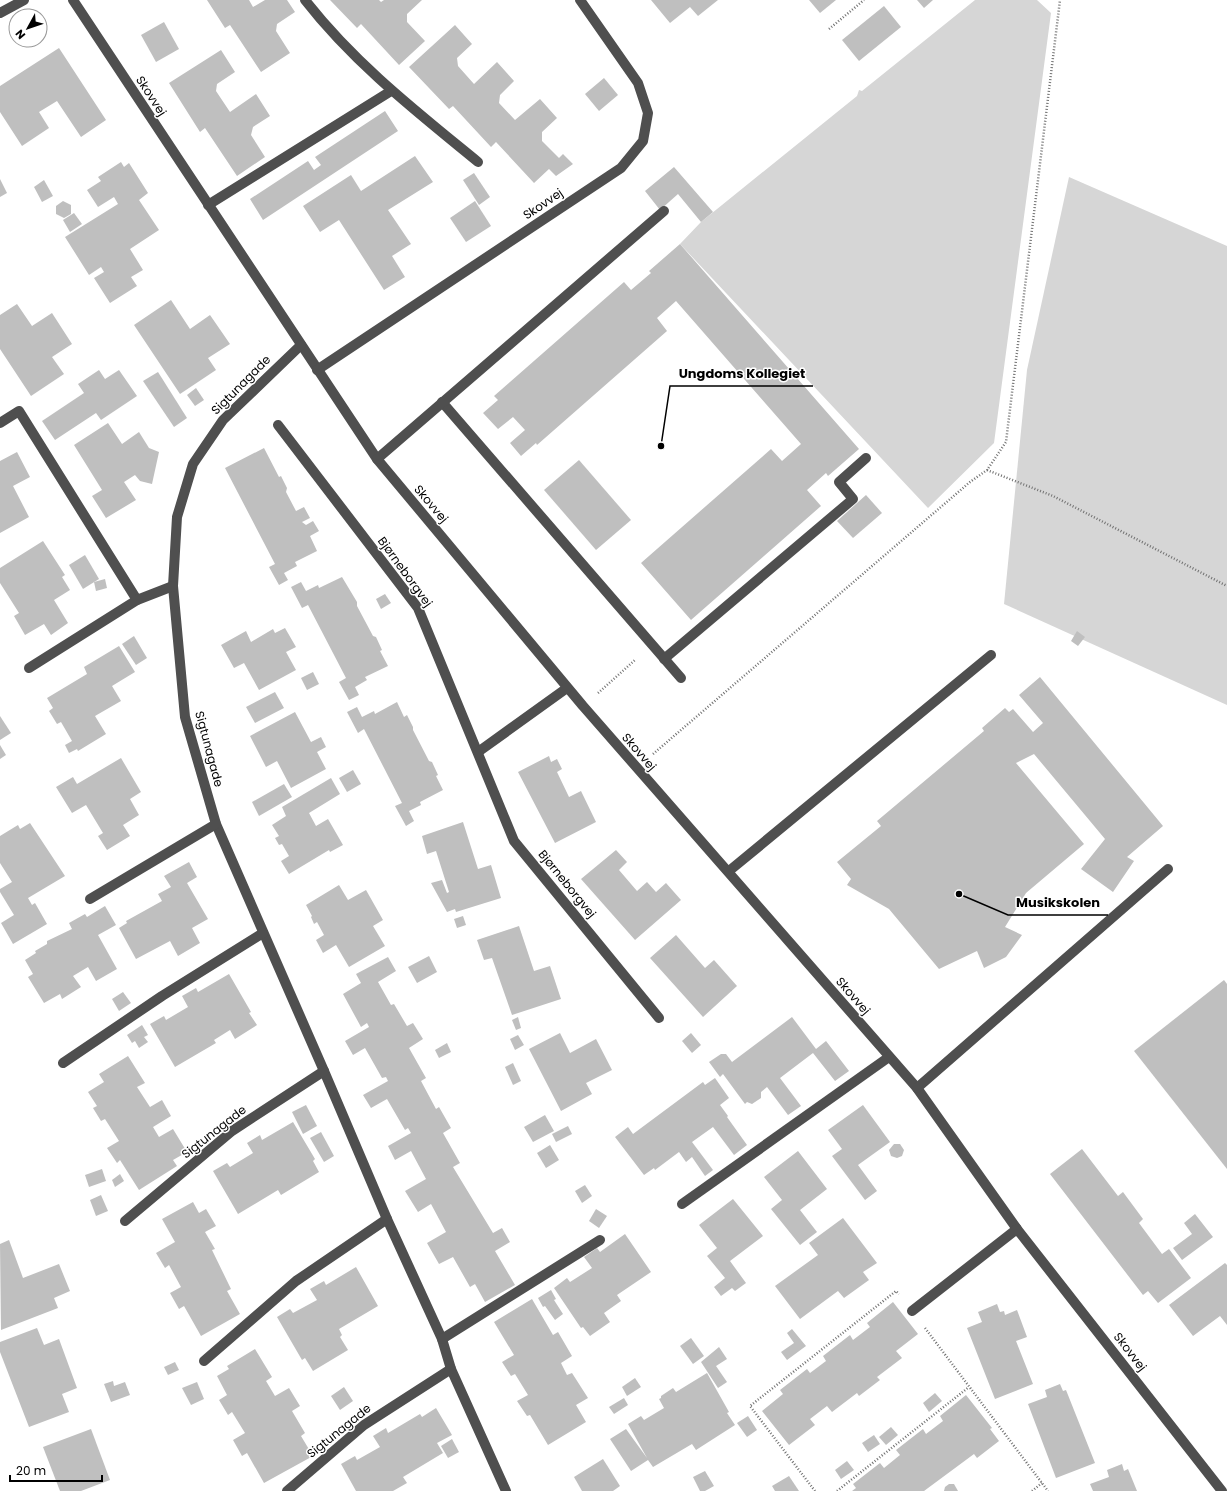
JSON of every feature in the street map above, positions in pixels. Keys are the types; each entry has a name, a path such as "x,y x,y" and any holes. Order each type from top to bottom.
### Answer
{"street":[{"path":"0,13 24,0"},
{"name":"Skovvej","path":"73,0 377,459 636,769 729,871 917,1088 1017,1229 1222,1491"},
{"path":"305,0 320,20 391,90 478,162"},
{"name":"Skovvej","path":"317,370 621,168 643,141 648,113 638,84 580,0"},
{"path":"208,205 391,90"},
{"path":"377,459 664,211"},
{"name":"Sigtunagade","path":"301,346 223,420 193,464 177,517 173,586 185,717 216,824 387,1219 442,1339 451,1369 506,1491"},
{"path":"442,402 681,678"},
{"path":"0,423 19,411 137,600"},
{"name":"Bjørneborgvej","path":"278,425 418,608 514,841 659,1018"},
{"path":"664,659 853,499 839,482 866,458"},
{"path":"29,668 137,600 173,586"},
{"path":"729,871 991,655"},
{"path":"478,752 567,688"},
{"path":"90,899 216,824"},
{"path":"917,1088 1168,869"},
{"path":"63,1063 162,996 263,932"},
{"path":"682,1204 889,1057"},
{"name":"Sigtunagade","path":"125,1221 232,1131 324,1071"},
{"path":"204,1361 296,1281 387,1219"},
{"path":"912,1312 1017,1229"},
{"path":"442,1339 600,1240"},
{"name":"Sigtunagade","path":"287,1491 364,1425 451,1369"}],"path":[{"path":"830,29 864,0"},
{"path":"636,769 970,482 987,470 1006,442 1060,0"},
{"path":"987,470 1053,496 1227,586"},
{"path":"583,706 652,645"},
{"path":"815,1491 750,1406 896,1291 1048,1491"},
{"path":"837,1491 969,1387"},
{"path":"1032,1491 1042,1483"}],"shaded area":[{"path":"975,0 1037,0 1051,13 994,443 928,508 680,244 701,222 857,96 859,90 862,91"},
{"path":"1069,177 1227,246 1227,705 1004,604 1027,370"}],"building":[{"path":"207,0 249,0 253,7 265,0 287,0 295,12 277,24 276,31 290,53 261,72 230,25 225,28"},
{"path":"330,0 379,0 381,2 384,0 422,0 407,14 407,22 425,41 399,65 361,24 357,28"},
{"path":"651,0 718,0 698,16 690,7 670,23"},
{"path":"809,0 836,0 820,13"},
{"path":"917,0 933,0 924,8"},
{"path":"884,6 901,27 859,61 842,40"},
{"path":"164,22 179,49 156,62 141,35"},
{"path":"455,25 472,44 457,58 458,66 474,84 497,62 514,81 500,95 499,103 515,120 540,99 557,118 542,132 542,141 559,158 563,154 573,164 556,176 549,169 534,183 496,142 491,147 453,106 449,109 409,67"},
{"path":"59,48 106,120 81,137 57,101 39,112 49,128 22,146 0,112 0,86"},
{"path":"221,50 235,72 217,84 216,91 230,112 256,94 270,116 253,127 251,135 265,157 237,176 205,128 200,132 169,83"},
{"path":"604,78 618,95 599,111 585,94"},
{"path":"385,111 398,131 263,220 250,199 308,161 314,170 321,165 315,157"},
{"path":"415,156 433,182 388,210 411,244 392,256 405,277 384,290 339,220 320,232 303,206 351,175 361,191"},
{"path":"121,162 124,167 129,163 148,193 139,200 159,230 130,249 143,270 131,277 137,286 110,303 94,278 104,272 101,267 89,275 65,237 118,204 114,197 98,207 87,190 101,181 98,177"},
{"path":"674,167 713,212 701,222 678,194 660,210 645,191"},
{"path":"474,173 490,197 479,205 463,180"},
{"path":"0,179 7,193 0,197"},
{"path":"44,180 53,196 42,202 34,187"},
{"path":"63,201 71,205 71,214 64,218 56,214 56,206"},
{"path":"475,201 491,226 466,242 450,218"},
{"path":"74,213 82,224 70,232 63,220"},
{"path":"680,244 859,449 828,476 826,473 807,490 821,506 691,620 641,563 771,449 782,461 801,444 676,301 657,318 667,331 537,445 536,443 521,456 510,443 525,430 513,417 498,429 483,413 498,400 494,396 624,282 631,290 651,273 649,271"},
{"path":"171,300 190,329 210,315 230,344 208,358 216,370 180,394 134,325"},
{"path":"17,304 32,326 52,313 72,344 52,357 64,374 31,396 0,349 0,315"},
{"path":"99,370 105,379 119,370 137,396 101,420 96,413 55,440 42,421 84,393 78,384"},
{"path":"158,372 187,418 174,427 143,381"},
{"path":"196,388 204,400 195,406 187,395"},
{"path":"108,423 122,444 139,432 149,448 159,452 152,484 140,481 135,475 124,482 136,500 106,518 92,496 102,490 74,445"},
{"path":"264,448 279,477 281,476 287,488 286,492 296,511 304,507 310,518 302,522 306,525 313,521 319,531 310,536 317,551 295,562 297,566 284,573 288,580 279,585 269,567 275,564 225,468"},
{"path":"17,452 30,477 13,486 29,517 0,533 0,461"},
{"path":"579,460 631,520 596,550 544,490"},
{"path":"866,495 882,513 853,538 837,521"},
{"path":"43,541 65,575 62,577 70,590 54,600 68,623 51,635 44,624 25,635 14,616 19,613 0,583 0,568"},
{"path":"85,555 99,579 83,589 69,565"},
{"path":"342,577 357,602 357,606 373,636 376,637 382,650 380,651 388,666 365,677 367,680 355,687 359,695 349,700 339,682 346,678 308,605 302,608 291,587 301,582 306,591 318,585 319,588"},
{"path":"105,579 107,588 96,591 94,582"},
{"path":"385,594 391,603 381,609 376,599"},
{"path":"285,628 296,647 286,652 296,670 259,690 244,663 234,668 221,645 246,631 251,642 273,629 275,633"},
{"path":"1077,631 1085,637 1078,646 1071,641"},
{"path":"134,636 147,658 136,665 122,644"},
{"path":"119,646 135,672 112,686 121,701 95,716 106,734 78,751 77,749 69,753 65,745 72,741 61,722 57,724 49,711 53,708 47,698 87,674 84,667"},
{"path":"313,672 319,684 307,690 301,678"},
{"path":"1040,677 1163,826 1127,857 1134,861 1113,892 1081,869 1105,839 1034,754 1016,763 1084,844 1026,893 1005,927 1022,935 1006,957 984,968 977,951 939,969 889,909 847,885 851,879 837,862 881,826 877,821 984,731 982,728 1005,708 1009,712 1013,709 1033,732 1043,723 1019,695"},
{"path":"275,692 284,708 255,723 246,707"},
{"path":"397,702 404,717 407,715 429,761 432,762 438,775 436,776 443,790 420,802 421,805 409,811 414,821 406,826 395,806 402,803 364,729 358,733 347,712 357,707 362,717 374,711 375,714"},
{"path":"295,712 311,742 321,737 326,747 317,752 326,769 291,788 277,761 266,767 250,736"},
{"path":"0,716 11,733 0,740"},
{"path":"0,745 6,755 0,759"},
{"path":"549,756 551,762 557,759 562,769 557,772 569,797 581,791 596,822 555,843 518,772"},
{"path":"121,758 141,792 130,799 139,815 123,825 130,836 107,850 98,836 103,833 86,805 72,813 56,787 73,777 77,784"},
{"path":"353,770 361,784 347,792 339,778"},
{"path":"331,778 340,794 309,813 316,826 328,819 343,845 330,852 329,850 289,874 281,861 289,856 282,844 279,845 275,838 279,836 272,825 286,816 282,807"},
{"path":"284,784 292,797 259,816 252,802"},
{"path":"463,822 478,869 491,865 501,898 456,912 455,909 447,912 431,883 442,880 447,893 449,892 436,851 427,854 422,836"},
{"path":"30,823 65,876 28,898 32,905 35,903 47,924 13,944 1,923 14,915 0,892 0,889 12,882 0,863 0,836 18,825 20,829"},
{"path":"616,850 627,862 619,870 637,891 647,882 656,892 666,883 681,900 635,940 581,879"},
{"path":"189,862 197,877 187,883 208,919 192,928 200,943 178,956 170,941 136,959 119,928 127,923 126,921 162,901 158,894 171,887 164,876"},
{"path":"339,885 348,900 366,890 383,920 373,926 385,946 349,967 336,945 323,953 316,940 324,935 317,922 314,924 311,917 312,916 306,905"},
{"path":"105,906 116,925 98,935 117,969 96,981 88,967 73,976 81,987 62,999 60,994 44,1003 28,977 33,974 25,960 36,953 35,951 47,944 47,941 72,929 69,923 85,914 87,917"},
{"path":"463,916 466,925 457,928 454,919"},
{"path":"519,926 534,971 550,966 561,999 512,1015 492,958 484,960 477,940"},
{"path":"676,935 705,968 714,960 737,986 703,1017 650,958"},
{"path":"429,956 437,972 417,983 408,967"},
{"path":"388,957 396,971 378,982 391,1005 394,1004 407,1026 413,1023 423,1039 409,1048 426,1078 421,1081 436,1109 439,1107 451,1128 443,1133 460,1163 453,1167 493,1233 502,1228 510,1242 495,1251 515,1285 485,1302 475,1284 470,1287 453,1257 439,1264 427,1243 446,1232 431,1204 418,1212 405,1191 426,1179 411,1151 395,1160 388,1146 411,1133 408,1128 405,1130 387,1099 371,1108 363,1095 388,1081 386,1077 382,1078 365,1048 353,1055 345,1041 369,1027 367,1023 361,1027 343,994 361,983 356,974"},
{"path":"229,974 251,1012 249,1013 257,1025 235,1039 230,1030 214,1040 216,1043 175,1067 150,1024 164,1016 166,1020 188,1007 182,996 196,988 198,992"},
{"path":"1224,980 1227,984 1227,1169 1134,1051"},
{"path":"123,992 131,1003 119,1011 112,999"},
{"path":"518,1017 521,1028 516,1030 512,1020"},
{"path":"792,1017 816,1049 826,1041 849,1071 835,1081 813,1053 780,1078 801,1106 788,1115 767,1087 761,1092 761,1098 752,1104 747,1102 745,1104 723,1074 720,1077 709,1062 721,1054 726,1054 732,1062"},
{"path":"142,1025 148,1035 144,1037 148,1042 139,1048 135,1041 132,1043 127,1035"},
{"path":"560,1033 570,1053 596,1039 612,1070 586,1083 592,1094 561,1111 529,1049"},
{"path":"691,1033 701,1045 692,1053 682,1041"},
{"path":"518,1035 524,1045 515,1050 510,1039"},
{"path":"447,1043 451,1052 439,1058 435,1050"},
{"path":"128,1056 145,1083 137,1087 150,1107 162,1100 171,1116 153,1127 159,1137 173,1129 187,1152 173,1160 177,1166 139,1190 120,1160 117,1163 107,1148 119,1141 105,1119 101,1121 93,1108 97,1106 88,1092 104,1082 99,1074"},
{"path":"513,1063 521,1081 513,1085 505,1067"},
{"path":"715,1078 729,1098 720,1105 747,1145 734,1155 713,1127 692,1142 713,1170 705,1176 692,1157 686,1162 679,1152 655,1170 654,1168 644,1175 615,1137 628,1127 633,1134 703,1082 705,1085"},
{"path":"306,1105 317,1126 303,1134 292,1112"},
{"path":"863,1105 890,1142 858,1165 877,1191 865,1200 832,1156 842,1149 828,1130"},
{"path":"545,1115 554,1131 533,1142 524,1127"},
{"path":"293,1122 315,1159 313,1161 319,1172 281,1195 278,1190 238,1214 213,1171 227,1163 230,1167 253,1153 247,1143 260,1135 262,1140"},
{"path":"568,1126 572,1134 556,1142 552,1134"},
{"path":"321,1132 334,1156 324,1162 310,1138"},
{"path":"894,1144 900,1144 904,1150 902,1156 897,1158 891,1156 889,1150"},
{"path":"550,1145 559,1160 546,1168 537,1153"},
{"path":"1082,1149 1118,1196 1123,1192 1143,1219 1139,1223 1162,1254 1169,1249 1191,1278 1158,1303 1148,1291 1143,1295 1050,1174"},
{"path":"798,1151 827,1189 800,1210 817,1232 800,1245 771,1209 782,1200 764,1177"},
{"path":"102,1169 106,1181 89,1187 85,1175"},
{"path":"120,1174 124,1181 115,1187 112,1180"},
{"path":"585,1185 592,1196 582,1203 575,1191"},
{"path":"101,1195 108,1211 96,1216 90,1200"},
{"path":"733,1199 763,1236 730,1261 746,1283 735,1291 732,1288 721,1296 714,1287 725,1278 707,1256 717,1248 699,1225"},
{"path":"193,1202 199,1213 206,1209 216,1226 205,1232 215,1249 212,1250 231,1289 227,1291 240,1314 201,1336 184,1306 179,1309 170,1293 181,1287 169,1265 165,1268 156,1253 175,1242 162,1219"},
{"path":"596,1209 607,1216 599,1228 589,1221"},
{"path":"1195,1214 1213,1237 1182,1260 1173,1248 1192,1234 1184,1223"},
{"path":"843,1218 877,1263 863,1272 869,1280 844,1298 838,1291 800,1319 775,1286 818,1255 809,1243"},
{"path":"625,1234 651,1272 617,1295 621,1301 604,1313 610,1322 590,1336 583,1327 581,1328 554,1288 567,1278 570,1282 592,1268 584,1257 597,1248 600,1252"},
{"path":"9,1240 23,1278 59,1264 70,1291 54,1298 58,1308 1,1330 0,1244"},
{"path":"1225,1263 1227,1265 1227,1325 1220,1316 1193,1336 1169,1305"},
{"path":"356,1267 378,1306 339,1329 342,1335 340,1337 348,1350 313,1371 305,1358 302,1360 277,1317 290,1309 293,1313 317,1300 310,1289 324,1281 326,1285"},
{"path":"551,1290 556,1299 554,1300 563,1314 555,1320 545,1306 543,1307 538,1298"},
{"path":"532,1299 553,1335 558,1332 572,1356 561,1363 567,1375 572,1373 588,1398 576,1405 586,1422 548,1445 530,1415 527,1416 517,1401 528,1395 515,1374 511,1376 502,1362 514,1355 494,1322"},
{"path":"893,1302 918,1334 896,1351 902,1358 877,1377 880,1380 859,1396 857,1393 832,1412 827,1406 810,1419 815,1425 789,1445 762,1411 783,1394 780,1390 807,1369 810,1373 826,1361 823,1356 850,1335 853,1340 870,1327 867,1323"},
{"path":"997,1304 1000,1312 1004,1311 1005,1315 1017,1310 1027,1337 1016,1341 1033,1384 995,1399 967,1328 982,1322 978,1312"},
{"path":"37,1328 44,1345 59,1339 77,1388 62,1394 69,1412 29,1427 0,1352 0,1342"},
{"path":"792,1329 806,1346 787,1360 781,1352 794,1343 787,1333"},
{"path":"691,1338 704,1356 693,1364 680,1346"},
{"path":"719,1347 727,1359 716,1366 727,1382 718,1388 701,1362"},
{"path":"255,1349 272,1377 266,1381 275,1396 289,1388 300,1406 292,1411 305,1433 301,1436 313,1456 264,1483 247,1453 242,1456 233,1440 245,1433 232,1412 228,1415 219,1400 227,1395 217,1376 229,1369 227,1366"},
{"path":"175,1362 179,1370 168,1375 164,1367"},
{"path":"707,1373 729,1412 727,1413 735,1425 696,1450 692,1444 653,1467 648,1460 631,1471 610,1439 626,1429 647,1458 628,1424 641,1416 644,1420 664,1408 659,1399 661,1396 673,1388 676,1392"},
{"path":"635,1378 641,1387 627,1396 622,1387"},
{"path":"113,1381 114,1386 125,1382 130,1395 111,1402 104,1384"},
{"path":"197,1382 204,1399 191,1405 182,1388"},
{"path":"1060,1384 1063,1391 1066,1390 1095,1463 1056,1478 1028,1404 1047,1397 1045,1390"},
{"path":"344,1387 353,1401 340,1410 331,1396"},
{"path":"935,1393 942,1401 929,1412 923,1403"},
{"path":"966,1395 992,1428 990,1429 999,1441 977,1458 974,1454 924,1491 852,1491 856,1488 853,1484 880,1463 884,1468 900,1455 896,1450 923,1429 926,1434 943,1421 940,1416"},
{"path":"624,1398 628,1405 614,1414 609,1407"},
{"path":"436,1408 452,1435 437,1443 443,1453 403,1477 407,1483 393,1491 356,1491 341,1464 355,1456 357,1460 380,1447 373,1436 386,1428 388,1433 420,1414 422,1417"},
{"path":"748,1416 757,1430 747,1437 737,1423"},
{"path":"891,1427 898,1435 886,1445 879,1437"},
{"path":"91,1429 110,1480 81,1491 60,1491 43,1447"},
{"path":"874,1435 880,1444 868,1452 862,1443"},
{"path":"452,1439 459,1452 448,1458 441,1446"},
{"path":"603,1459 620,1486 613,1491 582,1491 574,1477"},
{"path":"847,1461 854,1470 841,1479 835,1470"},
{"path":"1122,1464 1124,1471 1128,1469 1137,1491 1093,1491 1090,1484 1109,1477 1107,1470"},
{"path":"705,1471 714,1486 705,1491 700,1491 693,1477"},
{"path":"789,1476 799,1491 775,1491 772,1486"},
{"path":"949,1484 954,1484 958,1491 944,1491 945,1487"}],"place":[{"name":"Ungdoms Kollegiet","path":"661,446"},
{"name":"Musikskolen","path":"959,894"}]}
